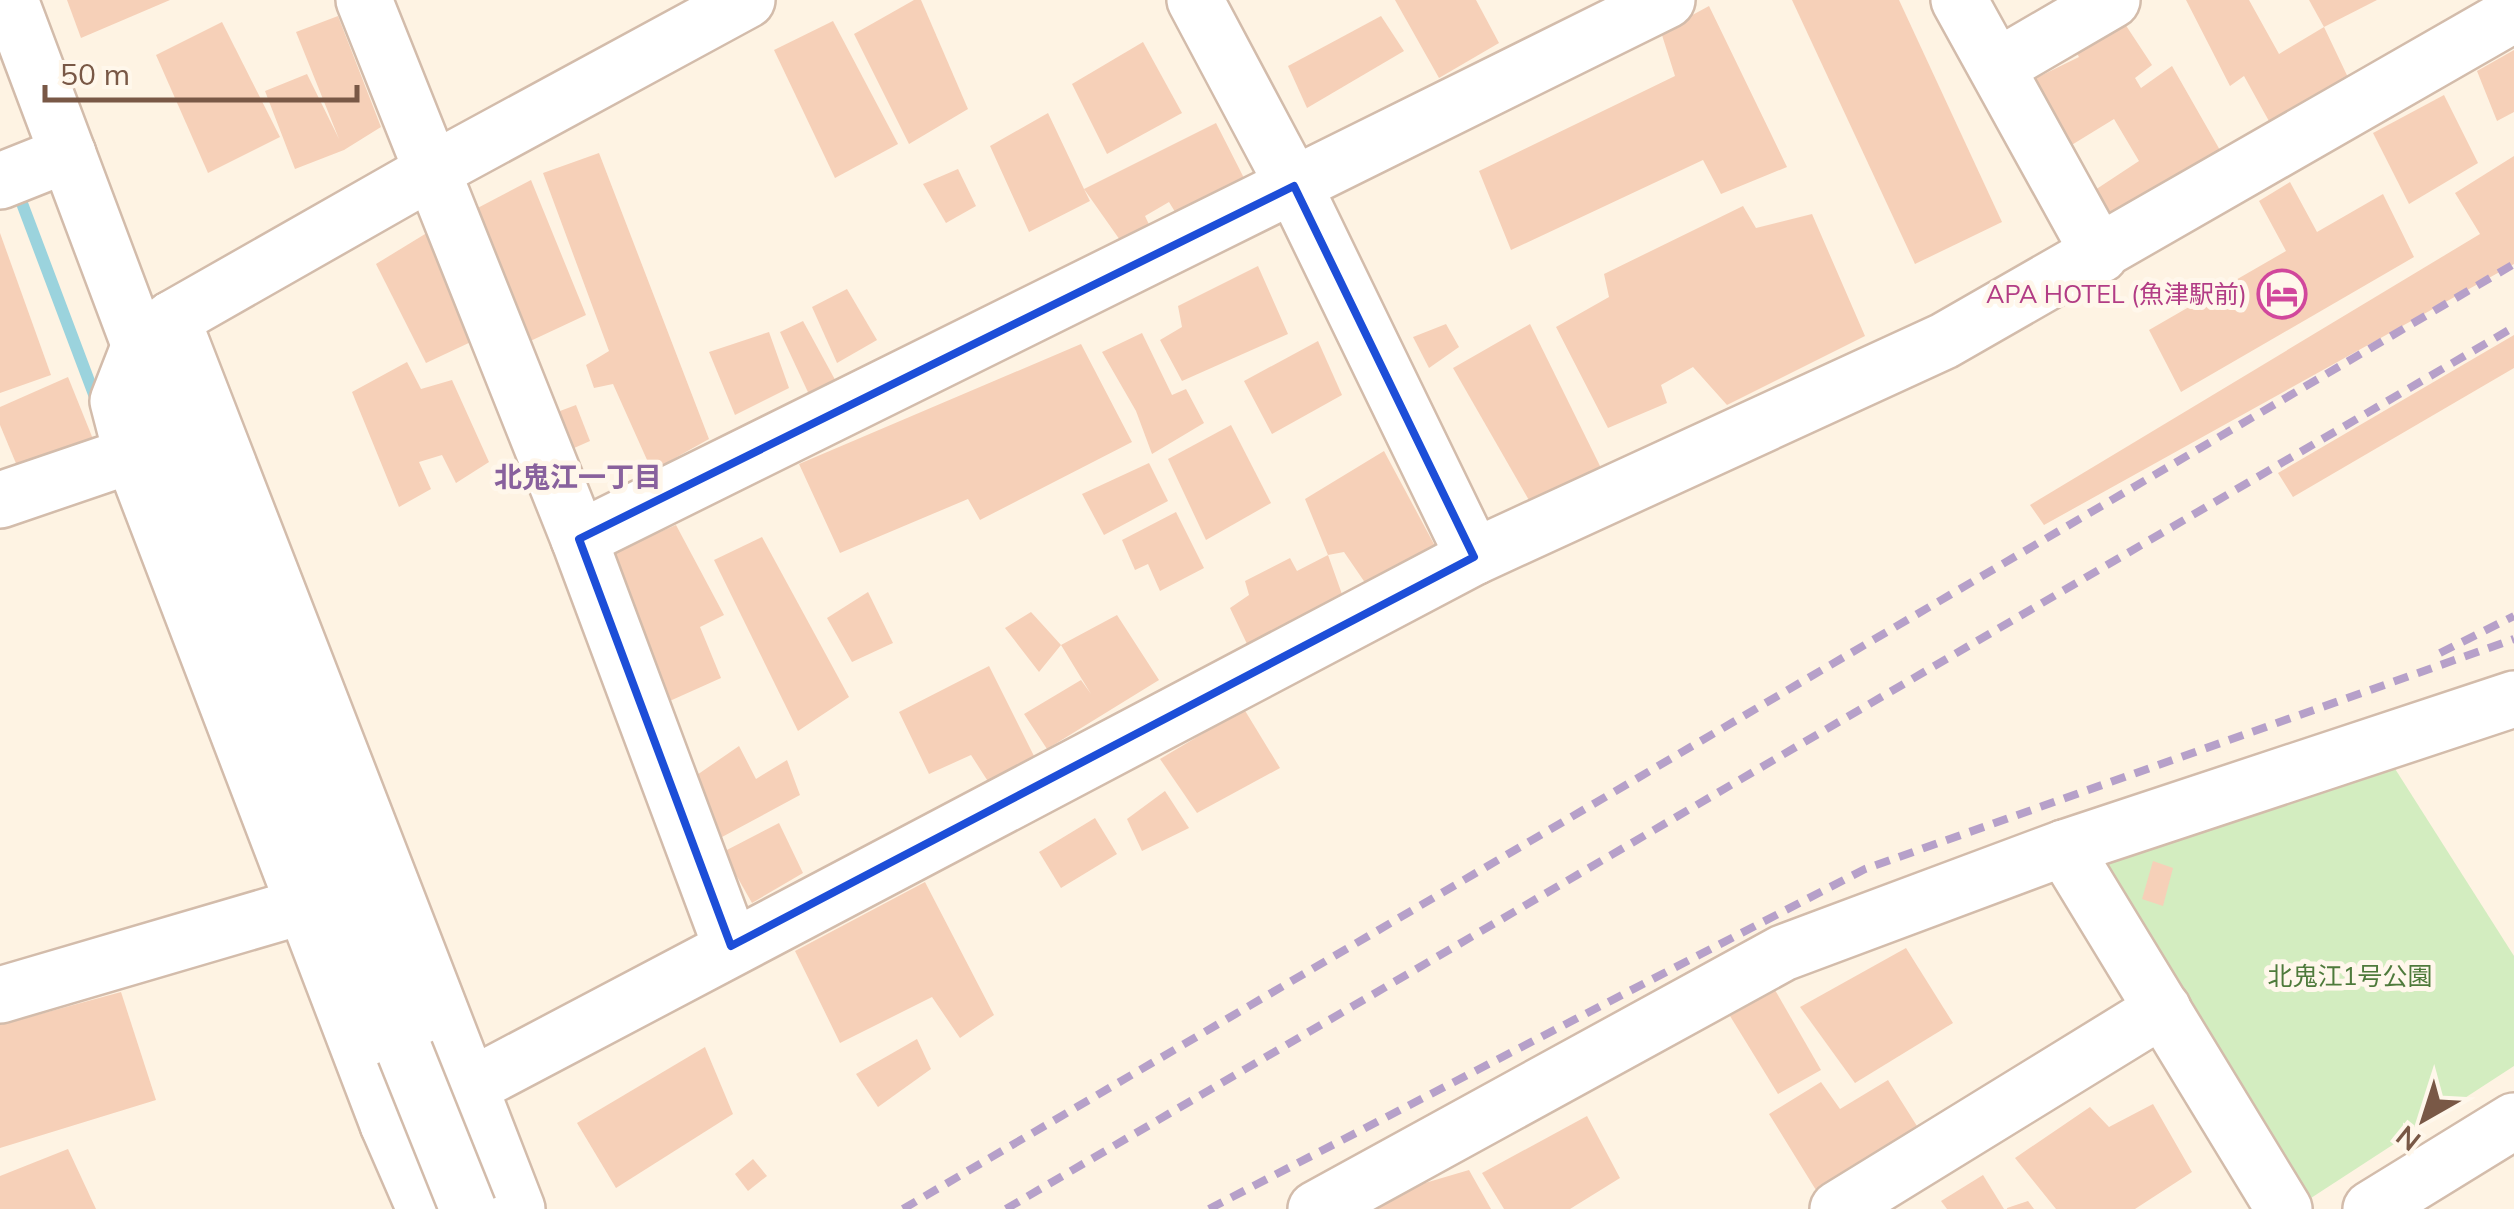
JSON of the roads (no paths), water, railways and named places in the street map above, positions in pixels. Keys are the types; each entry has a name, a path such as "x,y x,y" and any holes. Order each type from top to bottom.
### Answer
{"street":[{"path":"10,0 68,154 156,330 471,1086 517,1209"},
{"path":"364,0 579,539 731,946"},
{"path":"425,1209 303,906 132,456 118,401 156,330 432,171 747,0"},
{"path":"1196,0 1294,186 1474,557"},
{"path":"579,539 1667,0"},
{"path":"1959,0 2100,255"},
{"path":"1997,67 2112,0"},
{"path":"388,1124 471,1086 1474,557 1944,341 2100,255 2514,14"},
{"path":"0,181 68,154"},
{"path":"156,330 404,1052 468,1209"},
{"path":"0,500 132,456"},
{"path":"1316,1209 1782,953 2064,848 2514,698"},
{"path":"2064,848 2284,1209"},
{"path":"0,996 303,906"},
{"path":"1838,1209 2163,1009"},
{"path":"2372,1209 2514,1121"}],"waterway":[{"path":"17,190 98,405"}],"railway":[{"path":"903,1209 2514,264"},
{"path":"1006,1209 2514,327"},
{"path":"2440,653 2514,616"},
{"path":"1209,1209 1865,869 2514,639"}],"place":[{"name":"APA HOTEL (魚津駅前)","path":"2282,294"}],"district":[{"name":"北鬼江一丁目","path":"578,477"}],"park label":[{"name":"北鬼江1号公園","path":"2350,976"}]}
